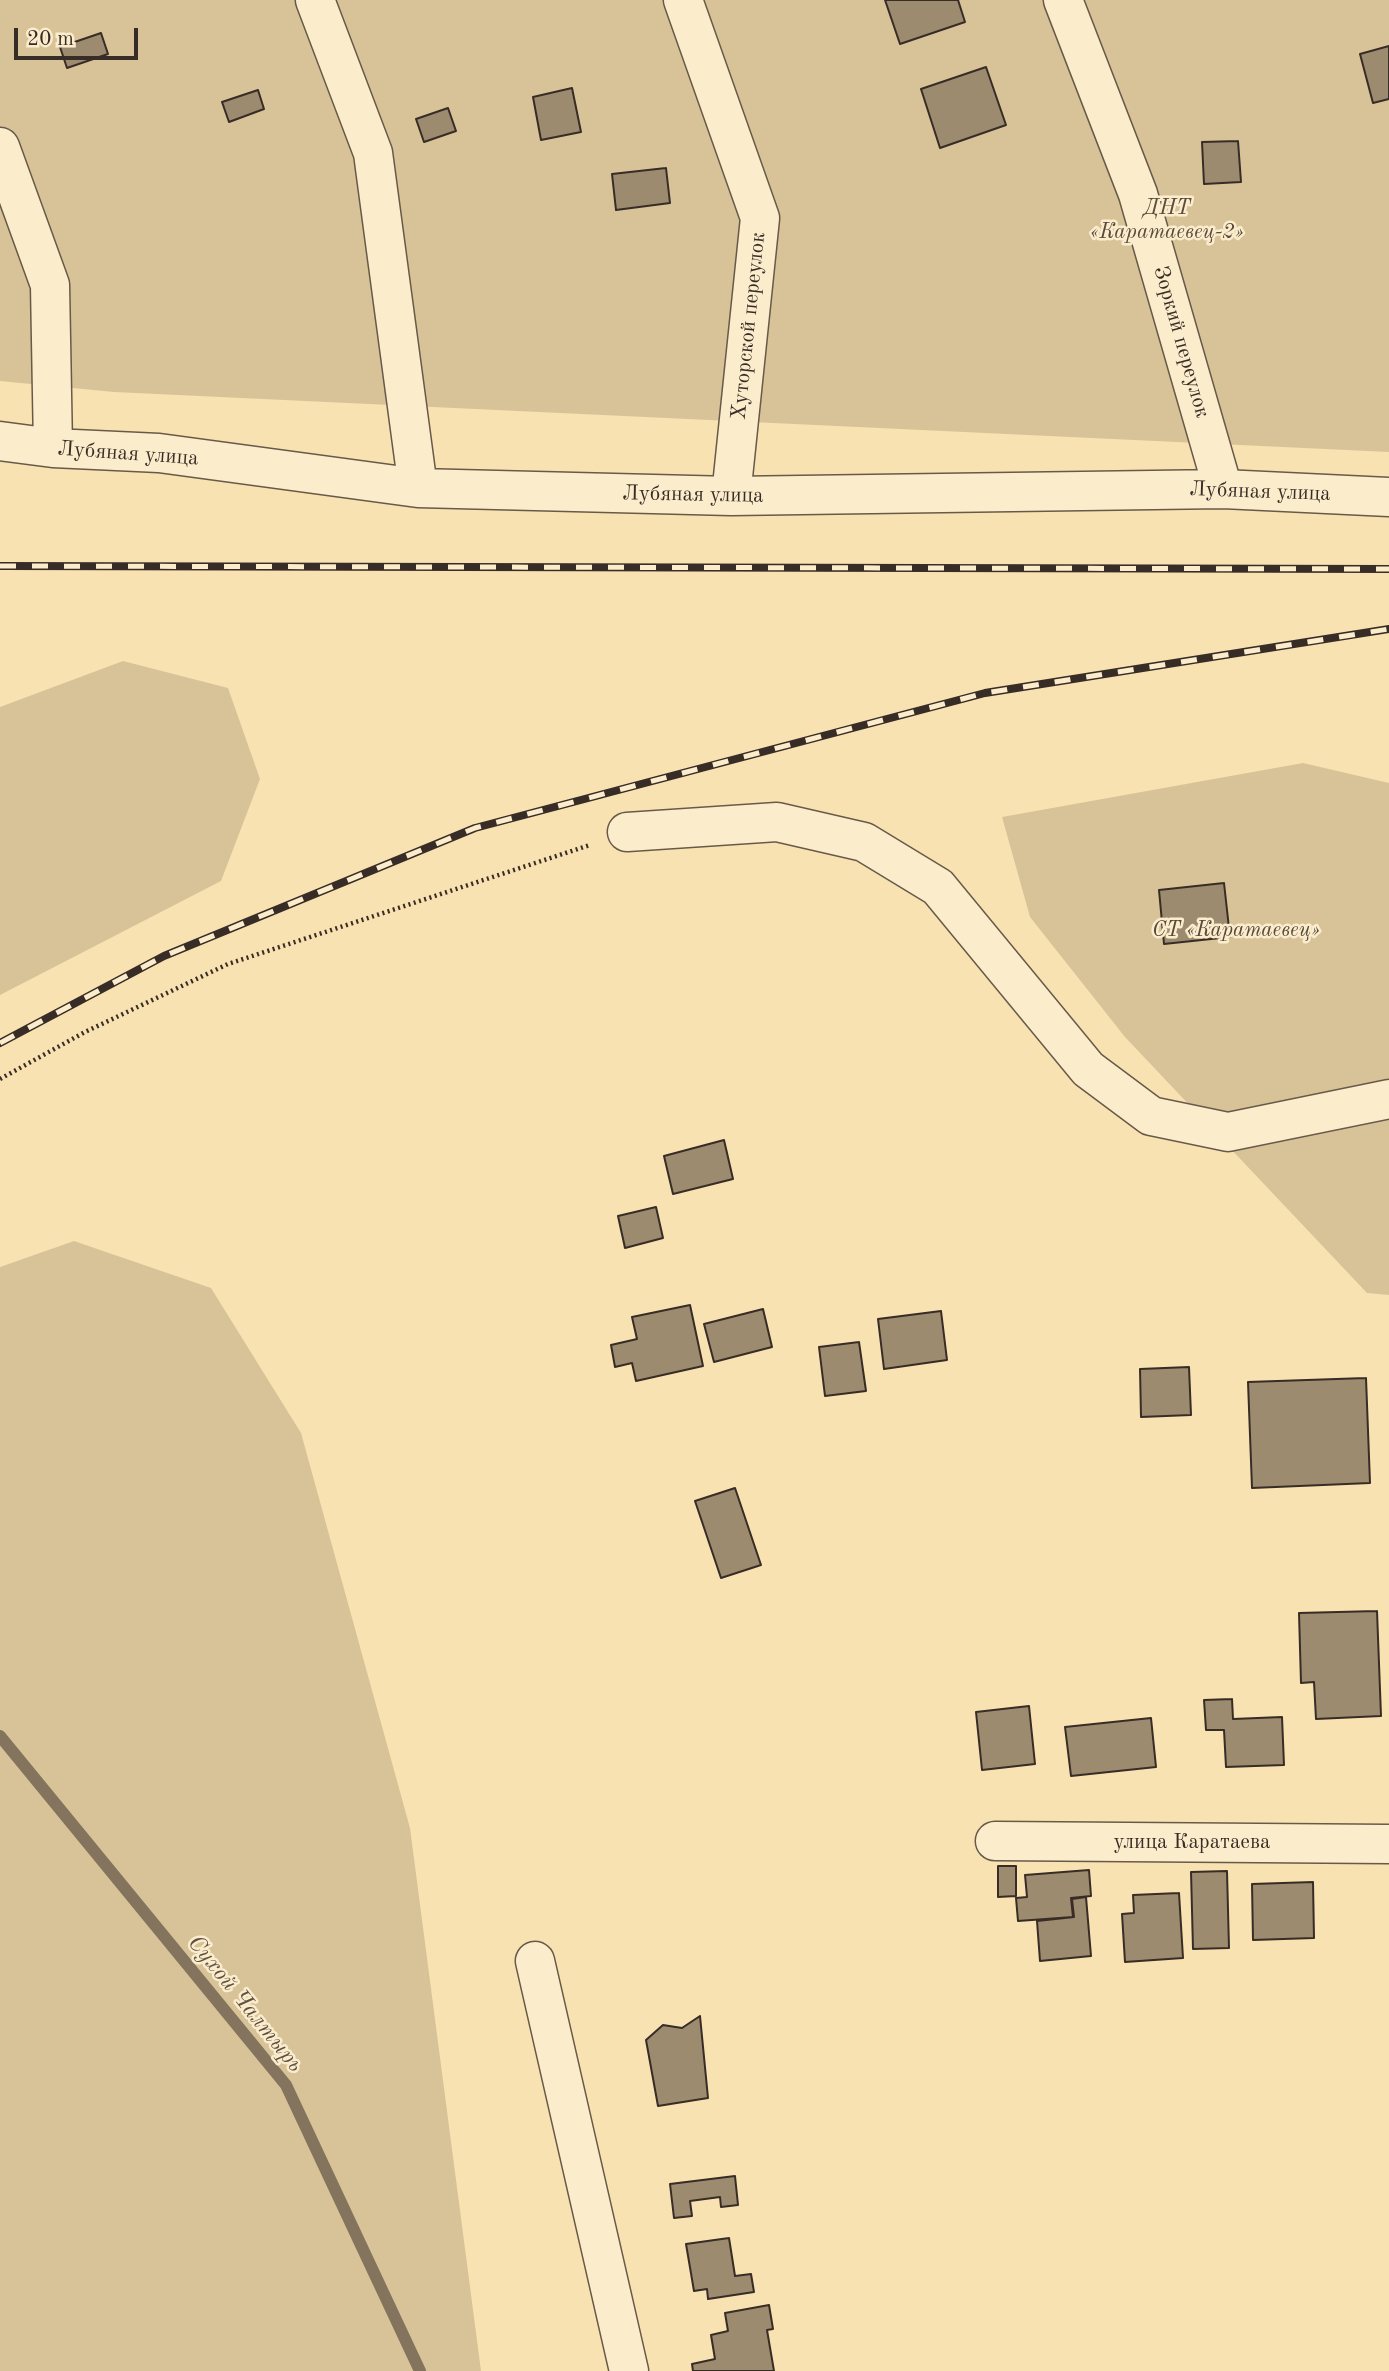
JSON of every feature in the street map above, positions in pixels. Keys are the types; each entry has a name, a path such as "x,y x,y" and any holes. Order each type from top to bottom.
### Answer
{"street":[{"path":"315,0 373,153 418,488"},
{"name":"Хуторской переулок","path":"683,0 760,218 731,496"},
{"name":"Зоркий переулок","path":"1063,0 1138,194 1223,489"},
{"path":"0,148 50,285 53,448"},
{"name":"Лубяная улица","path":"0,441 53,448 159,453 418,488 731,496 1223,489 1389,497"},
{"path":"627,832 776,822 864,842 939,887 1088,1069 1152,1116 1228,1132 1389,1099"},
{"name":"улица Каратаева","path":"995,1841 1389,1844"},
{"path":"536,1961 629,2371"}],"path":[{"path":"0,1079 85,1032 228,964 627,832"}],"green space":[{"name":"ДНТ «Каратаевец-2»","path":"0,0 1389,0 1389,452 114,392 0,381"},
{"path":"123,661 228,688 260,779 221,881 0,995 0,707"},
{"name":"СТ «Каратаевец»","path":"1303,763 1389,783 1389,1295 1367,1293 1125,1037 1030,917 1002,817"},
{"path":"74,1241 211,1288 301,1433 410,1828 481,2371 0,2371 0,1267"}],"building":[{"path":"885,0 958,0 965,22 900,44"},
{"path":"101,33 108,54 67,68 60,47"},
{"path":"1389,46 1389,99 1373,103 1360,54"},
{"path":"986,67 1006,125 940,148 921,89"},
{"path":"572,88 581,132 541,140 533,97"},
{"path":"258,90 264,109 229,122 222,102"},
{"path":"448,108 456,131 424,142 416,119"},
{"path":"1238,141 1241,182 1204,184 1202,142"},
{"path":"666,168 670,203 616,210 612,174"},
{"path":"1224,883 1230,937 1164,944 1159,890"},
{"path":"724,1140 733,1179 673,1194 664,1156"},
{"path":"656,1207 663,1238 625,1248 618,1216"},
{"path":"690,1305 703,1366 636,1381 632,1363 615,1367 611,1345 637,1339 632,1317"},
{"path":"763,1309 772,1347 714,1362 704,1324"},
{"path":"941,1311 947,1360 884,1369 878,1319"},
{"path":"859,1342 866,1391 825,1396 819,1347"},
{"path":"1189,1367 1191,1415 1141,1417 1140,1369"},
{"path":"1366,1378 1370,1483 1252,1488 1248,1382"},
{"path":"735,1488 761,1565 721,1578 695,1501"},
{"path":"1377,1611 1381,1716 1316,1719 1314,1682 1301,1683 1299,1613"},
{"path":"1232,1699 1233,1719 1282,1717 1284,1765 1226,1767 1224,1730 1206,1730 1204,1700"},
{"path":"1029,1706 1035,1764 982,1770 976,1712"},
{"path":"1151,1718 1156,1767 1071,1776 1065,1727"},
{"path":"998,1866 1016,1866 1016,1896 998,1897"},
{"path":"1089,1870 1091,1896 1071,1898 1073,1917 1018,1921 1016,1898 1027,1897 1025,1875"},
{"path":"1227,1871 1229,1948 1193,1949 1191,1872"},
{"path":"1313,1882 1314,1938 1253,1940 1252,1884"},
{"path":"1179,1893 1183,1958 1125,1962 1122,1914 1134,1913 1133,1895"},
{"path":"1086,1897 1091,1956 1040,1961 1037,1921 1074,1917 1072,1899"},
{"path":"700,2016 708,2098 658,2106 646,2040 663,2025 682,2028"},
{"path":"735,2176 738,2205 721,2207 720,2197 690,2201 692,2216 674,2218 670,2184"},
{"path":"729,2238 735,2276 751,2274 754,2292 708,2299 707,2289 694,2291 686,2244"},
{"path":"769,2305 773,2329 767,2330 774,2371 693,2371 692,2364 715,2359 711,2335 728,2331 725,2313"}],"waterway":[{"name":"Сухой Чалтырь","path":"0,1736 286,2085 420,2371"}],"railway":[{"path":"0,566 1389,569"},
{"path":"0,1043 164,956 475,828 985,693 1389,629"}]}
